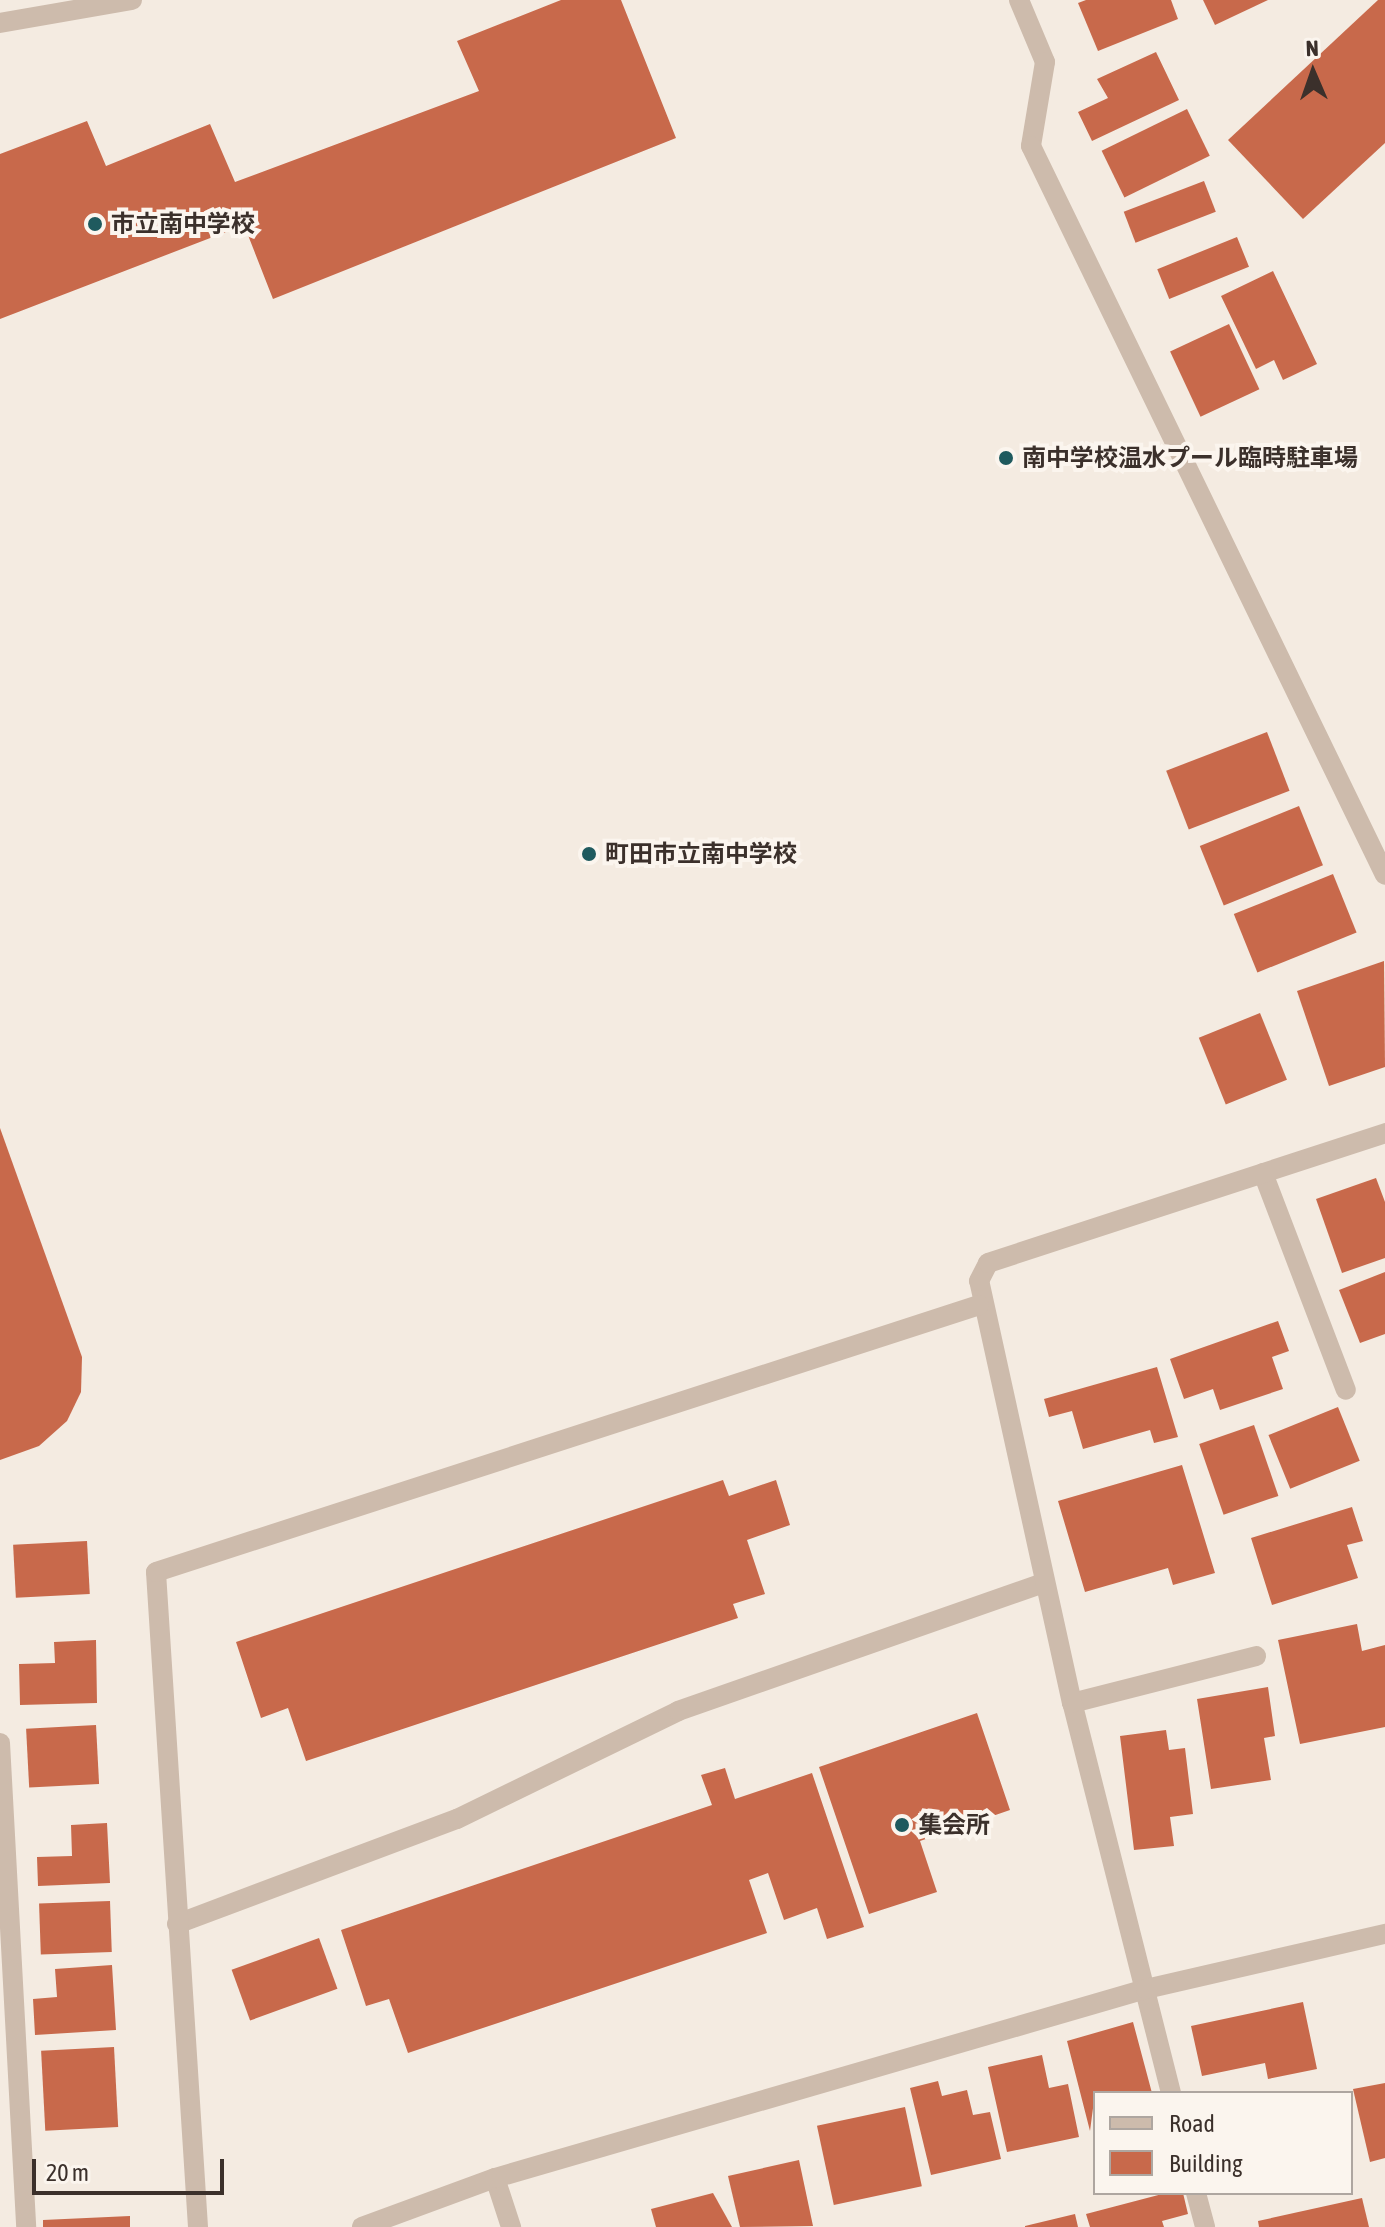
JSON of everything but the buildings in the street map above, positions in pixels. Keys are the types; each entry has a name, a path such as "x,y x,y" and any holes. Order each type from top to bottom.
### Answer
{"street":[{"path":"0,23 132,0"},
{"path":"1019,0 1045,62 1031,146 1385,875"},
{"path":"1171,2091 1072,1703 979,1305 988,1263 1385,1133"},
{"path":"1263,1173 1346,1390"},
{"path":"198,2227 156,1572 979,1305"},
{"path":"177,1924 457,1819 678,1711 1044,1583"},
{"path":"1072,1703 1256,1656"},
{"path":"0,1743 26,2227"},
{"path":"362,2227 495,2178 1146,1989 1385,1934"},
{"path":"495,2178 511,2227"},
{"path":"1197,2195 1205,2227"}],"place":[{"name":"市立南中学校","path":"95,224"},
{"name":"南中学校温水プール臨時駐車場","path":"1006,458"},
{"name":"町田市立南中学校","path":"589,854"},
{"name":"集会所","path":"902,1825"}]}
